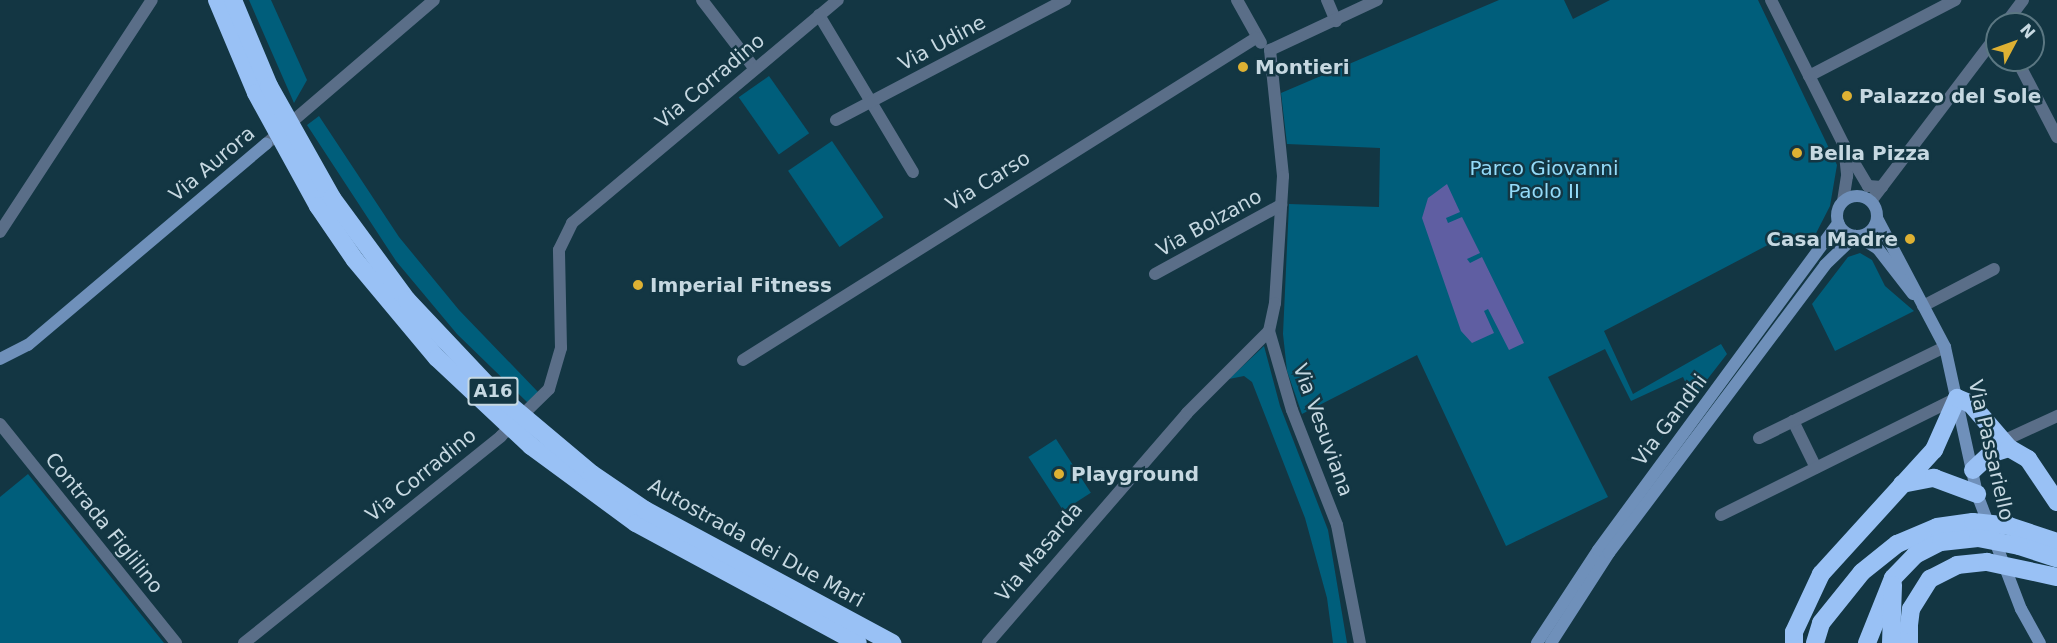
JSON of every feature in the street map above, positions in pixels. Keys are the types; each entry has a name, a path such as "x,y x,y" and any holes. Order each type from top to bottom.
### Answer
{"highway":[{"name":"Autostrada dei Due Mari","path":"217,0 256,93 318,206 355,260 437,358 531,446 627,517 858,643"},
{"name":"Autostrada dei Due Mari","path":"233,0 270,86 332,198 407,300 493,391 558,447 645,510 892,643"},
{"path":"1794,643 1794,632 1821,573 1896,487 1934,450 1957,398 1971,404 2006,444 2028,459 2057,502"},
{"path":"1973,470 1989,454 2006,444"},
{"path":"1896,487 1917,478 1934,478 1977,494"},
{"path":"1815,643 1821,623 1877,558 1973,522 2009,526 2057,542"},
{"path":"1867,643 1893,578 1939,535 1978,538 2019,546 2057,558"},
{"path":"1909,634 1911,609 1930,579 1957,565 1987,562 2057,577"},
{"path":"1891,643 1893,578"},
{"path":"1820,643 1821,623"}],"street":[{"path":"0,232 152,0"},
{"name":"Via Aurora","path":"0,359 6,353 28,345 434,0"},
{"path":"702,0 755,69"},
{"name":"Via Corradino","path":"244,643 501,436 549,389 561,348 559,250 572,223 838,0"},
{"name":"Via Udine","path":"836,120 1065,0"},
{"path":"1237,0 1256,38 1270,50 1377,0"},
{"path":"1327,0 1336,21"},
{"path":"1771,0 1844,145 1868,186 1882,187"},
{"path":"1809,76 1954,0"},
{"path":"819,15 913,172"},
{"name":"Via Carso","path":"743,360 1256,38"},
{"name":"Via Vesuviana","path":"1270,50 1283,176 1275,303 1269,331 1292,410 1337,525 1360,643"},
{"path":"1843,201 1857,196 1871,201 1985,51"},
{"path":"2024,72 2055,130"},
{"path":"1838,223 1847,176 1844,145"},
{"name":"Via Passariello","path":"1871,201 1877,218 1945,347 1977,494 2009,581 2040,643"},
{"name":"Via Bolzano","path":"1155,274 1281,205"},
{"path":"1857,236 1874,228 1877,218"},
{"name":"Via Passariello","path":"1838,223 1878,249 1905,287 1921,302"},
{"name":"Via Gandhi","path":"1537,643 1598,550 1838,223"},
{"name":"Via Gandhi","path":"1551,643 1610,553 1825,265 1857,236"},
{"path":"1921,302 1994,269"},
{"name":"Via Masarda","path":"988,643 1187,413 1269,331"},
{"path":"1759,438 1945,347"},
{"path":"1721,515 1957,398"},
{"path":"2006,444 2057,416"},
{"path":"1793,421 1816,468"},
{"name":"Contrada Figlilino","path":"1,426 176,643"}],"green space":[{"path":"249,0 271,0 307,80 294,103"},
{"name":"Parco Giovanni Paolo II","path":"1499,0 1564,0 1573,19 1610,0 1758,0 1837,165 1830,206 1809,247 1785,236 1604,331 1633,394 1721,344 1727,354 1654,448 1692,397 1683,377 1631,401 1605,349 1548,377 1608,497 1506,546 1417,355 1302,414 1287,371 1283,334 1289,204 1379,207 1380,148 1287,144 1281,93"},
{"path":"769,76 809,133 779,155 739,97"},
{"path":"319,116 399,237 459,310 538,392 528,403 457,334 396,261 307,125"},
{"path":"832,141 883,217 840,247 788,171"},
{"path":"1860,253 1872,260 1885,286 1914,311 1835,351 1812,304 1848,257"},
{"path":"1264,346 1280,406 1328,530 1347,643 1333,643 1327,598 1305,518 1252,382 1244,376 1229,379"},
{"name":"Playground","path":"1056,439 1091,493 1063,511 1028,457"},
{"path":"28,474 164,643 0,643 0,497"}],"shaded area":[{"path":"1447,184 1460,212 1446,218 1448,223 1462,217 1480,253 1467,259 1470,263 1482,257 1524,343 1509,350 1488,309 1484,311 1494,333 1472,343 1461,331 1422,218 1428,198"}],"place":[{"name":"Montieri","path":"1243,67"},
{"name":"Palazzo del Sole","path":"1847,96"},
{"name":"Bella Pizza","path":"1797,153"},
{"name":"Casa Madre","path":"1910,239"},
{"name":"Imperial Fitness","path":"638,285"},
{"name":"Playground","path":"1059,474"}]}
